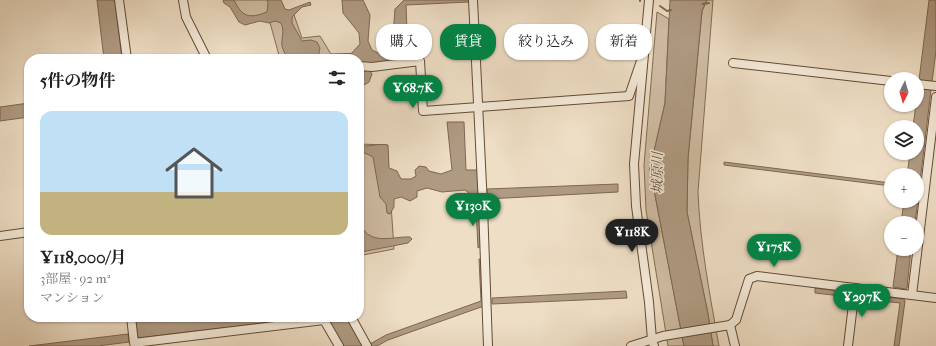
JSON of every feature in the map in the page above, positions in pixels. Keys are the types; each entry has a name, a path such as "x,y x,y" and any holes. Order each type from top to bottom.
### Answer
{"street":[{"path":"119,0 125,54"},
{"path":"183,0 186,17 204,54"},
{"path":"473,0 488,346"},
{"path":"647,24 649,0"},
{"path":"366,66 420,61 423,111 629,96 641,60"},
{"path":"645,60 634,164 636,206 653,343"},
{"path":"734,63 884,80"},
{"path":"924,85 936,86"},
{"path":"912,295 936,97"},
{"path":"0,236 24,233"},
{"path":"631,346 653,343 664,336 727,325 736,320 749,279 757,276 936,298"},
{"path":"848,346 855,288"},
{"path":"132,322 134,343 307,322"},
{"path":"325,322 339,346"},
{"path":"354,322 367,346"},
{"path":"727,325 735,346"}],"shaded area":[{"path":"231,0 278,0 283,13 293,12 302,38 320,36 331,54 279,54 269,19 238,16"},
{"path":"707,0 713,0 698,192 703,250 719,346 713,346 687,212 688,158 702,11"},
{"path":"657,12 669,19 665,103 650,169 684,346 668,346 646,210 644,165"},
{"path":"362,53 362,54 331,54"},
{"path":"364,144 387,145 394,249 364,255"}],"water":[{"path":"97,0 115,0 121,54 103,54"},
{"path":"223,0 234,0 243,13 251,16 267,12 267,0 281,0 285,9 289,10 310,2 311,5 302,7 292,17 292,23 302,41 311,40 317,42 320,48 319,54 286,54 282,46 283,29 281,23 275,21 269,23 260,21 245,25 239,22 230,7 224,3"},
{"path":"342,0 363,0 370,15 368,41 372,50 376,52 376,60 393,60 370,71 372,74 369,82 364,85 364,72 366,71 367,64 364,64 364,54 351,54 360,44 359,33 343,13"},
{"path":"404,0 469,0 469,2 406,5 407,24 394,24 395,9"},
{"name":"城原川","path":"670,0 707,0 702,11 688,158 687,212 713,346 684,346 650,169 665,103"},
{"path":"929,0 936,0 936,51 932,82 924,81 924,72 920,72"},
{"path":"924,89 931,90 924,148 924,120 914,120 915,112 924,112"},
{"path":"24,104 24,118 0,121 0,107"},
{"path":"447,122 464,122 466,170 478,170 479,198 476,203 471,202 470,194 465,190 442,192 427,188 417,191 417,197 410,201 401,197 394,199 394,207 390,214 387,213 386,204 380,197 373,157 364,153 364,146 380,144 388,145 389,168 397,171 401,179 411,179 416,176 415,170 419,166 426,167 429,171 441,174 452,170"},
{"path":"909,160 923,160 922,168 908,168"},
{"path":"724,162 884,182 884,185 724,165"},
{"path":"618,184 618,192 487,199 487,189"},
{"path":"476,208 479,208 481,246 478,248"},
{"path":"903,208 917,208 916,216 902,216"},
{"path":"364,230 373,237 385,239 410,237 412,239 408,243 364,251"},
{"path":"897,256 910,256 907,288 893,287"},
{"path":"479,259 482,259 484,306 388,340 377,346 372,346 370,344 386,335 481,301"},
{"path":"815,288 851,293 850,297 815,293"},
{"path":"626,291 627,298 492,304 492,298"},
{"path":"858,294 904,299 905,301 899,346 894,346 900,303 857,298"},
{"path":"136,322 272,322 138,338"},
{"path":"329,322 349,322 363,346 343,346"},
{"path":"128,334 129,342 98,346 29,346"}],"waterway":[{"path":"703,4 709,3"},
{"path":"660,6 667,11 671,10"}]}
